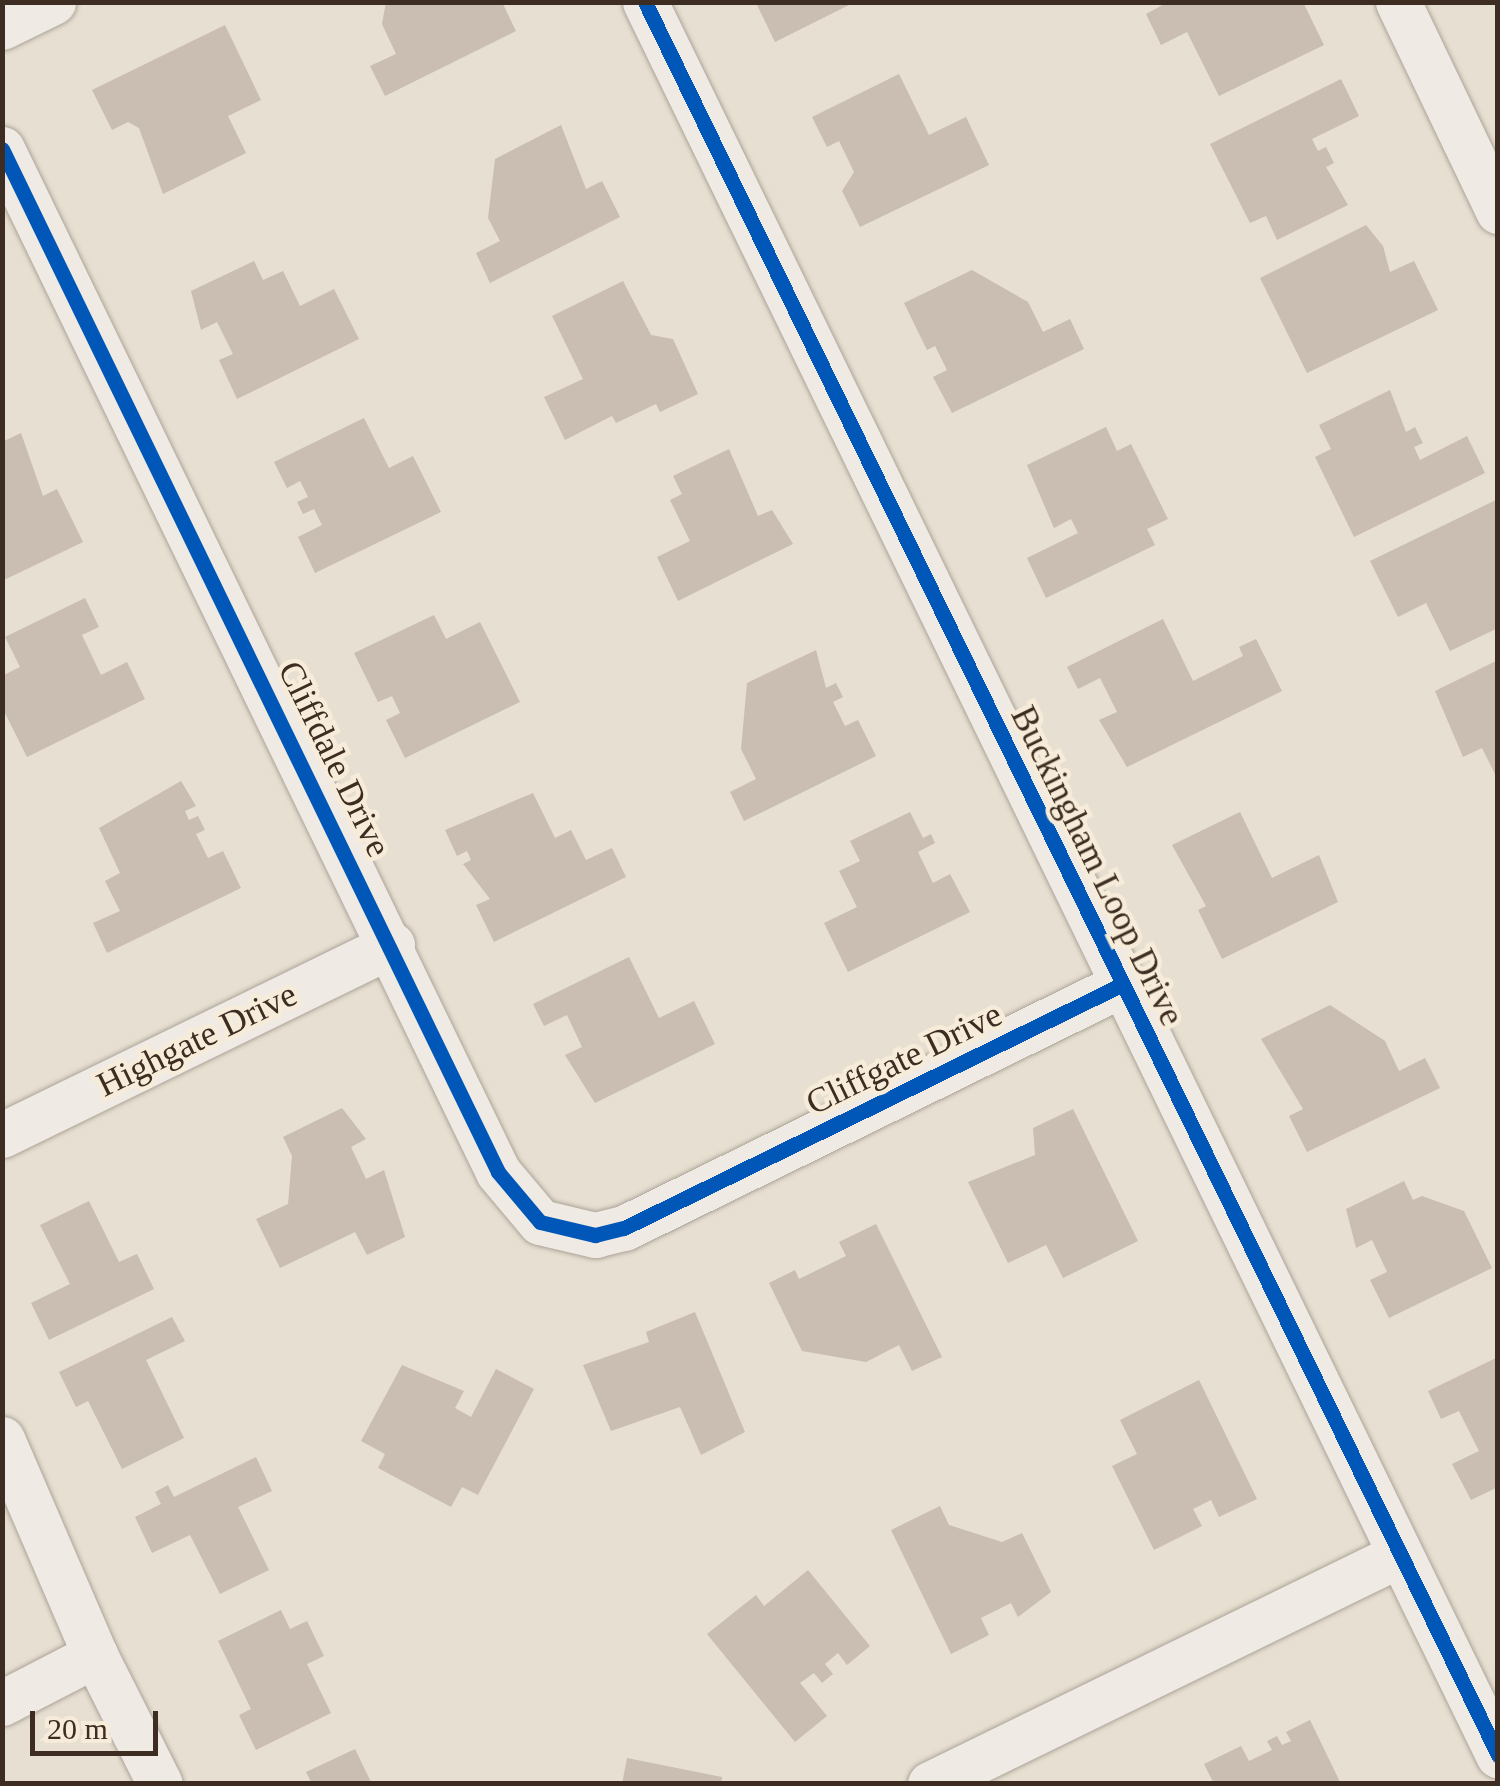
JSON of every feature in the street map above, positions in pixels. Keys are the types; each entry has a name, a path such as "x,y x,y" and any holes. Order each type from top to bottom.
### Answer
{"street":[{"path":"2,27 52,2"},
{"name":"Buckingham Loop Drive","path":"645,2 1498,1755"},
{"path":"1398,2 1498,211"},
{"name":"Cliffdale Drive","path":"2,148 392,945 498,1172 540,1222 595,1236 713,1186"},
{"name":"Highgate Drive","path":"2,1135 392,945"},
{"name":"Cliffgate Drive","path":"713,1186 1122,985"},
{"path":"2,1439 95,1655 160,1784"},
{"path":"930,1784 1399,1555"},
{"path":"2,1703 95,1655"}],"building":[{"path":"386,2 502,2 516,31 385,96 370,66 396,54 382,24"},
{"path":"763,2 855,2 775,42 757,5"},
{"path":"1168,2 1303,2 1324,45 1219,96 1187,32 1161,45 1146,14"},
{"path":"225,25 261,100 228,116 246,153 163,194 139,128 128,122 112,130 92,90"},
{"path":"899,74 929,135 966,117 989,165 860,227 842,191 854,172 839,141 827,147 812,117"},
{"path":"1341,79 1359,116 1312,139 1318,151 1326,147 1334,163 1326,167 1348,205 1277,240 1266,216 1250,223 1210,144"},
{"path":"561,125 586,189 602,181 620,217 490,283 476,253 500,241 488,218 495,159"},
{"path":"1366,225 1383,246 1390,272 1414,261 1438,310 1307,373 1260,278"},
{"path":"254,261 263,280 283,271 300,306 334,289 359,339 237,399 219,360 233,354 217,322 201,330 191,291"},
{"path":"972,270 1028,302 1043,332 1070,319 1084,349 952,413 933,377 947,370 935,346 927,350 904,303"},
{"path":"623,281 651,335 673,339 698,394 660,412 656,404 616,423 612,416 565,440 544,397 583,379 552,316"},
{"path":"1390,390 1406,432 1415,427 1423,443 1414,447 1420,460 1467,436 1485,473 1354,537 1315,457 1331,449 1319,425"},
{"path":"364,418 389,468 413,456 441,512 315,573 298,537 322,525 314,509 303,514 297,502 308,497 300,481 287,488 274,462"},
{"path":"1106,427 1117,451 1131,444 1168,519 1147,529 1155,545 1046,598 1027,558 1078,533 1071,519 1054,528 1027,465"},
{"path":"21,433 43,496 57,489 83,542 2,581 2,442"},
{"path":"729,449 758,516 772,510 793,544 678,601 657,557 690,541 670,500 682,494 673,476"},
{"path":"1498,499 1498,628 1450,651 1426,603 1398,617 1370,561"},
{"path":"85,598 99,627 82,635 101,675 127,662 145,699 27,757 2,707 2,676 20,667 5,637"},
{"path":"434,615 446,639 480,622 520,702 405,758 386,720 400,713 392,696 378,702 354,653"},
{"path":"1163,619 1193,681 1243,656 1239,647 1256,639 1282,691 1127,767 1099,720 1117,712 1100,678 1078,689 1067,667"},
{"path":"816,650 826,688 836,683 843,697 833,702 845,726 858,720 876,756 744,821 730,792 756,779 741,749 747,683"},
{"path":"1498,660 1498,780 1482,748 1463,757 1435,691"},
{"path":"181,781 196,806 185,811 189,820 198,816 205,830 196,834 208,858 223,851 241,888 107,953 93,923 120,911 105,881 120,873 99,828"},
{"path":"533,793 555,838 571,830 586,860 612,848 626,877 494,942 476,905 490,899 463,864 471,860 467,851 457,856 445,830"},
{"path":"910,812 923,838 931,834 935,843 918,852 933,883 950,874 970,912 848,972 824,923 857,907 839,871 860,861 850,841"},
{"path":"1240,812 1272,878 1319,855 1338,902 1222,959 1198,910 1206,906 1172,845"},
{"path":"629,957 659,1018 694,1001 715,1044 595,1103 565,1055 582,1047 567,1015 544,1026 533,1004"},
{"path":"1330,1005 1385,1041 1399,1071 1425,1058 1440,1088 1307,1152 1289,1116 1303,1109 1261,1039"},
{"path":"342,1108 366,1139 351,1147 366,1179 384,1170 405,1237 367,1255 355,1232 280,1268 256,1219 288,1204 292,1156 283,1137"},
{"path":"1073,1109 1138,1241 1063,1278 1046,1245 1008,1263 968,1182 1035,1155 1033,1128"},
{"path":"1404,1181 1413,1200 1422,1196 1464,1211 1492,1268 1389,1318 1370,1280 1387,1272 1372,1240 1356,1248 1346,1209"},
{"path":"89,1201 119,1262 137,1254 154,1289 49,1340 31,1303 70,1284 40,1225"},
{"path":"876,1224 942,1357 912,1371 899,1345 866,1362 802,1351 769,1283 795,1270 799,1279 846,1256 839,1242"},
{"path":"695,1312 745,1432 701,1455 680,1407 611,1431 583,1365 649,1342 646,1332"},
{"path":"172,1317 185,1341 146,1360 184,1438 122,1469 88,1401 76,1407 59,1372"},
{"path":"1498,1357 1498,1487 1471,1500 1452,1464 1479,1451 1459,1411 1441,1419 1428,1391"},
{"path":"402,1365 464,1391 455,1408 471,1417 496,1369 534,1389 478,1495 462,1487 451,1507 378,1468 385,1454 361,1441"},
{"path":"1199,1380 1257,1499 1219,1517 1211,1500 1193,1509 1202,1526 1154,1550 1112,1466 1137,1454 1120,1420"},
{"path":"256,1457 272,1491 238,1507 269,1570 220,1594 190,1535 152,1553 135,1517 161,1504 155,1492 168,1485 174,1497"},
{"path":"940,1506 949,1525 1002,1542 1022,1533 1051,1592 1018,1617 1011,1603 981,1618 989,1635 951,1654 891,1530"},
{"path":"808,1570 870,1646 847,1665 838,1653 825,1664 833,1674 822,1683 814,1673 800,1683 827,1716 795,1742 707,1634 756,1595 764,1606"},
{"path":"281,1610 290,1629 307,1621 324,1656 307,1664 331,1713 256,1750 239,1715 251,1709 218,1641"},
{"path":"1310,1720 1341,1784 1214,1784 1204,1764 1241,1746 1249,1761 1272,1750 1267,1741 1277,1736 1282,1745 1291,1741 1286,1732"},
{"path":"355,1749 372,1784 312,1784 306,1772"},
{"path":"627,1758 722,1777 721,1784 622,1784"}],"cycle path":[{"path":"645,2 1498,1755"},
{"path":"2,149 498,1172 540,1222 595,1235 624,1228 1121,985"}]}
